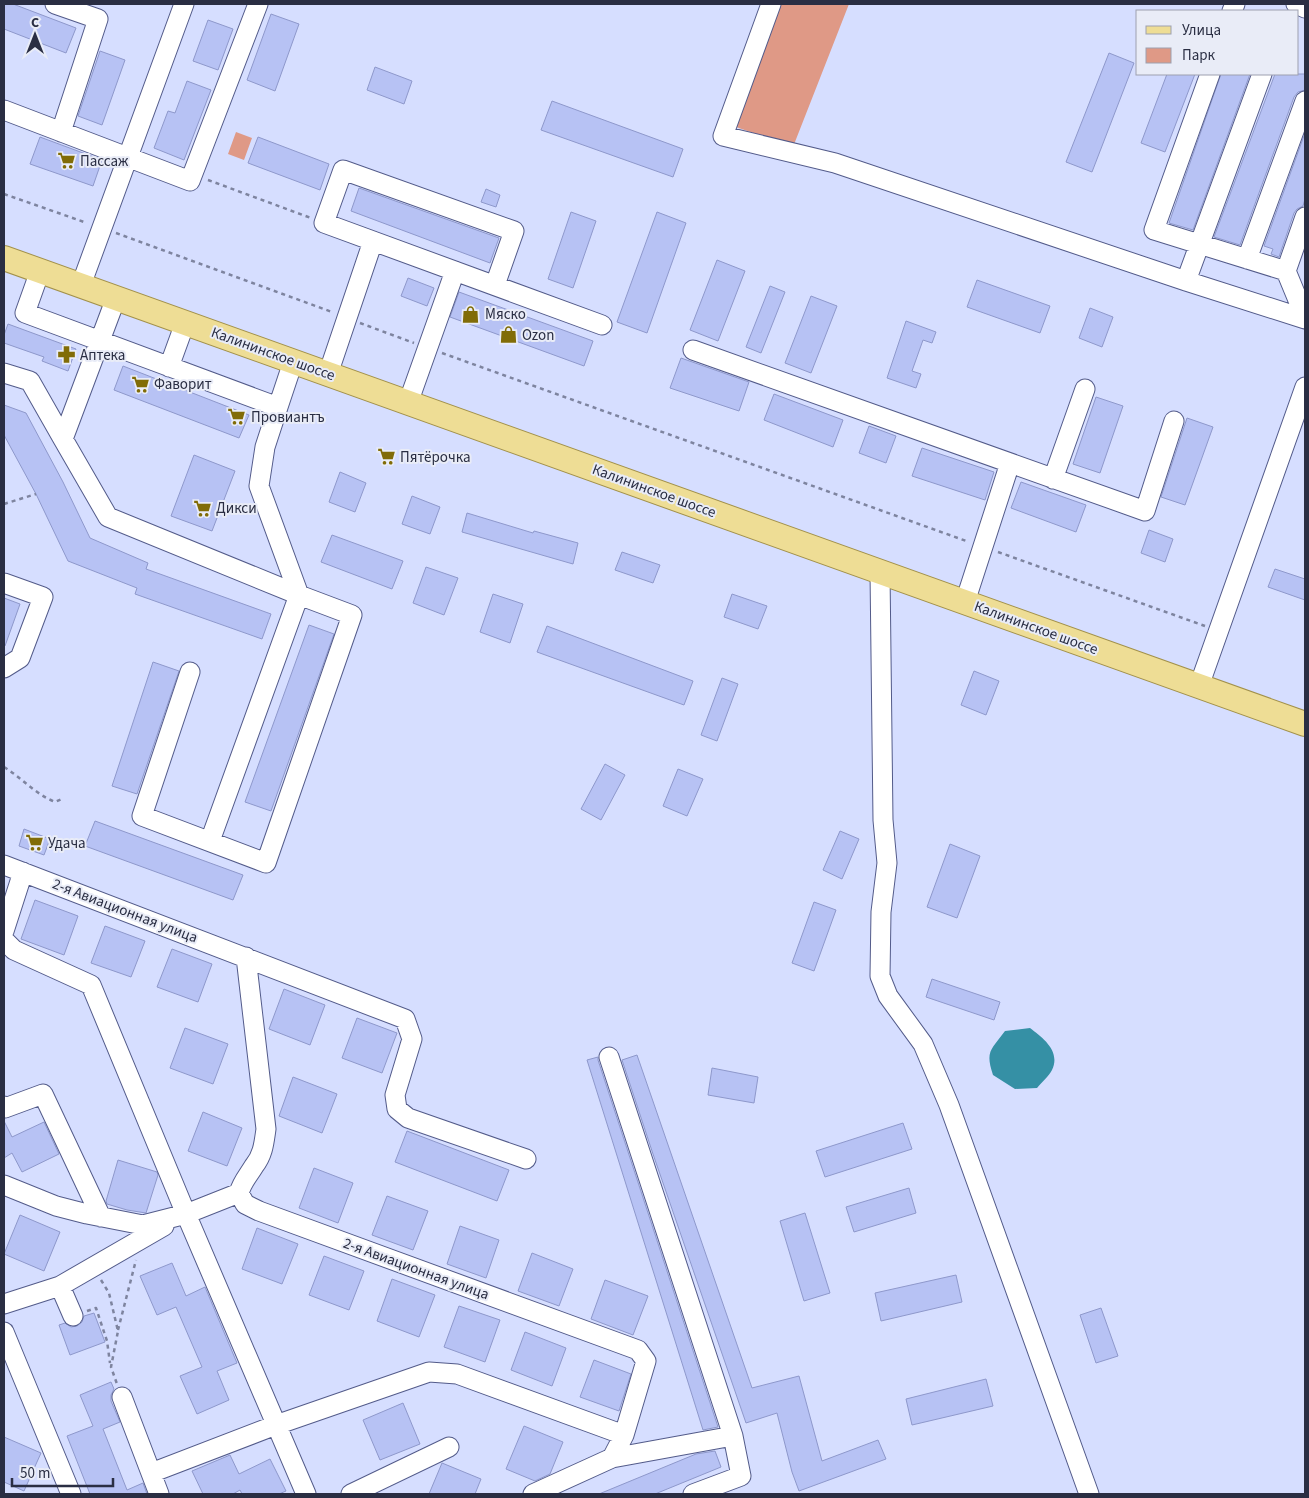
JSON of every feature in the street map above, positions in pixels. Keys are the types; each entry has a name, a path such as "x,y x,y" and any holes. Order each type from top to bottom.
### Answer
{"main road":[{"name":"Калининское шоссе","path":"4,258 1305,724"}],"street":[{"path":"55,4 101,11 61,132"},
{"path":"81,285 184,4"},
{"path":"4,110 190,181 258,4"},
{"path":"771,4 723,136 834,162 1186,281 1305,318"},
{"path":"1296,4 1305,8"},
{"path":"1210,75 1154,230 1286,271"},
{"path":"1186,281 1262,75"},
{"path":"1246,259 1305,101"},
{"path":"495,285 514,231 343,170 324,223 602,325"},
{"path":"1305,217 1286,271 1305,318"},
{"path":"328,374 373,241"},
{"path":"40,271 26,314 278,407"},
{"path":"408,403 455,271"},
{"path":"63,439 116,298"},
{"path":"170,367 185,323"},
{"path":"693,350 1145,511 1174,421"},
{"path":"210,841 299,595 259,486 265,447 293,362"},
{"path":"4,373 30,381 108,517 352,615 266,862 142,816 190,672"},
{"path":"1199,686 1305,386"},
{"path":"1054,479 1085,389"},
{"path":"965,602 1010,463"},
{"path":"880,572 883,820 887,864 880,912 880,976 888,996 923,1044 949,1105 1089,1494"},
{"path":"4,583 43,597 20,658 4,668"},
{"name":"2-я Авиационная улица","path":"4,865 405,1019 412,1039 395,1095 397,1109 408,1118 526,1159"},
{"path":"4,931 24,872"},
{"path":"4,940 14,950 91,985 186,1214 306,1494"},
{"path":"4,1185 56,1206 143,1226 186,1214 239,1193 241,1183 256,1165 264,1147 266,1129 246,957"},
{"path":"609,1057 733,1436 741,1476 693,1494"},
{"path":"4,1106 5,1108 43,1094 102,1217"},
{"name":"2-я Авиационная улица","path":"239,1193 245,1204 259,1211 638,1350 646,1361 624,1435 612,1458"},
{"path":"4,1304 60,1286 186,1214"},
{"path":"60,1286 73,1316"},
{"path":"4,1332 71,1494"},
{"path":"151,1474 276,1425 429,1372 456,1374 624,1435"},
{"path":"122,1397 159,1494"},
{"path":"533,1494 612,1458 733,1436"},
{"path":"351,1494 449,1447"}],"path":[{"path":"192,174 324,223"},
{"path":"4,194 1218,631"},
{"path":"4,504 36,494"},
{"path":"4,767 42,797 55,802 64,798"},
{"path":"111,1367 141,1240"},
{"path":"92,1268 109,1293 118,1331"},
{"path":"73,1316 96,1308 107,1341 111,1367 122,1397"}],"green space":[{"path":"781,4 849,4 793,147 736,127"},
{"path":"236,132 252,138 244,160 228,154"}],"shaded area":[{"path":"1030,1028 1049,1046 1054,1057 1054,1063 1051,1072 1037,1088 1015,1089 993,1075 990,1061 991,1051 1005,1031"}],"building":[{"path":"4,4 13,4 76,28 66,53 4,29"},
{"path":"271,14 299,24 275,91 247,80"},
{"path":"208,20 233,29 218,70 193,61"},
{"path":"100,51 125,60 102,125 78,116"},
{"path":"1109,53 1134,63 1092,172 1066,162"},
{"path":"375,67 412,81 404,104 367,90"},
{"path":"1305,74 1305,90 1298,92 1294,97 1240,245 1214,237 1275,75"},
{"path":"1167,75 1195,75 1165,152 1141,143"},
{"path":"1221,75 1250,75 1193,230 1169,223"},
{"path":"187,81 211,90 184,160 154,148 168,111 175,113"},
{"path":"552,101 683,149 673,177 541,130"},
{"path":"1305,133 1305,199 1303,206 1294,213 1279,257 1271,254 1273,249 1264,246"},
{"name":"Пассаж","path":"40,137 102,160 93,186 30,164"},
{"path":"258,137 329,164 320,190 248,163"},
{"path":"359,188 499,238 490,263 351,211"},
{"path":"486,189 500,195 496,207 481,202"},
{"path":"571,212 596,221 573,288 548,279"},
{"path":"657,212 686,223 647,333 617,322"},
{"path":"717,260 745,271 718,341 690,330"},
{"path":"408,278 434,288 427,306 401,296"},
{"path":"977,280 1050,306 1040,333 967,307"},
{"path":"770,286 785,292 761,353 746,347"},
{"path":"459,292 593,341 584,366 450,317"},
{"path":"811,296 837,306 811,373 785,363"},
{"path":"1090,308 1113,317 1102,347 1079,338"},
{"path":"906,321 936,332 932,343 923,340 912,371 921,374 916,388 887,378"},
{"path":"8,324 76,349 68,371 42,361 44,357 4,343 4,335"},
{"path":"681,358 749,382 739,411 670,388"},
{"path":"123,366 249,415 239,438 114,390"},
{"path":"774,394 843,420 833,447 764,420"},
{"path":"1096,397 1123,406 1100,473 1073,464"},
{"path":"4,405 26,413 90,538 148,563 146,569 271,614 262,639 135,594 137,588 68,561 36,494 4,435"},
{"path":"1187,418 1213,427 1185,505 1161,497"},
{"path":"869,426 896,436 886,463 859,453"},
{"path":"922,448 994,472 985,500 912,476"},
{"path":"194,455 235,471 212,531 171,516"},
{"path":"340,472 366,483 355,512 329,502"},
{"path":"1021,482 1086,505 1076,532 1011,508"},
{"path":"412,496 440,507 430,534 402,524"},
{"path":"467,513 533,533 534,531 578,543 573,564 462,532"},
{"path":"1149,530 1173,539 1165,562 1141,553"},
{"path":"332,535 403,561 392,589 321,562"},
{"path":"622,552 660,565 653,583 615,570"},
{"path":"426,567 458,578 444,615 413,603"},
{"path":"1275,569 1305,579 1305,600 1268,587"},
{"path":"493,594 523,604 510,643 480,632"},
{"path":"732,594 767,606 758,629 724,617"},
{"path":"4,598 20,604 5,646 4,646"},
{"path":"309,625 334,634 271,811 245,802"},
{"path":"547,626 693,681 684,705 537,652"},
{"path":"153,662 179,671 137,794 112,786"},
{"path":"974,671 999,681 986,715 961,705"},
{"path":"722,678 738,684 717,741 701,735"},
{"path":"605,764 625,775 601,820 581,809"},
{"path":"678,769 703,779 687,816 663,806"},
{"path":"95,821 243,875 233,900 85,846"},
{"path":"24,829 50,839 44,855 19,846"},
{"path":"840,831 859,839 842,879 823,870"},
{"path":"950,844 980,856 957,918 927,907"},
{"path":"35,900 78,916 64,955 21,939"},
{"path":"814,902 836,910 814,971 792,963"},
{"path":"105,926 145,941 131,977 91,963"},
{"path":"172,949 212,964 198,1002 157,987"},
{"path":"932,979 1000,1002 994,1020 926,997"},
{"path":"284,989 325,1005 310,1045 269,1029"},
{"path":"357,1018 397,1033 382,1073 342,1058"},
{"path":"185,1028 228,1044 213,1084 170,1068"},
{"path":"637,1055 752,1388 799,1376 822,1461 878,1440 886,1459 799,1491 792,1472 777,1413 746,1423 622,1060"},
{"path":"598,1057 718,1427 703,1430 587,1060"},
{"path":"712,1068 758,1077 754,1103 708,1095"},
{"path":"293,1077 337,1094 322,1133 279,1116"},
{"path":"203,1112 242,1128 227,1166 188,1151"},
{"path":"4,1121 12,1137 44,1122 59,1154 22,1172 12,1153 4,1158"},
{"path":"903,1123 912,1149 825,1177 816,1151"},
{"path":"407,1131 509,1170 497,1201 395,1162"},
{"path":"118,1160 157,1172 158,1175 146,1213 107,1204 106,1201"},
{"path":"314,1168 353,1183 338,1223 299,1208"},
{"path":"909,1188 916,1213 854,1232 846,1207"},
{"path":"387,1196 428,1211 413,1250 372,1235"},
{"path":"805,1213 830,1293 804,1301 780,1221"},
{"path":"20,1215 60,1232 44,1271 4,1254"},
{"path":"460,1226 499,1240 486,1278 447,1264"},
{"path":"257,1228 298,1244 282,1284 242,1269"},
{"path":"532,1253 573,1269 559,1306 518,1291"},
{"path":"324,1256 364,1271 349,1310 309,1295"},
{"path":"172,1263 186,1296 205,1287 237,1363 217,1371 229,1400 197,1414 180,1376 202,1367 176,1307 157,1315 140,1276"},
{"path":"956,1275 962,1302 881,1321 875,1293"},
{"path":"392,1279 435,1295 419,1337 377,1321"},
{"path":"605,1280 648,1296 633,1335 591,1319"},
{"path":"459,1306 500,1320 485,1362 444,1347"},
{"path":"1101,1308 1118,1356 1096,1363 1080,1315"},
{"path":"94,1313 105,1342 70,1355 59,1325 65,1323 71,1327 77,1326 82,1322 84,1316"},
{"path":"525,1332 566,1348 552,1386 511,1370"},
{"path":"594,1360 631,1374 619,1411 580,1397"},
{"path":"986,1379 993,1406 912,1425 906,1399"},
{"path":"111,1382 114,1389 111,1401 120,1422 103,1429 127,1490 143,1483 147,1494 90,1494 67,1436 93,1426 80,1395"},
{"path":"403,1403 420,1444 380,1460 363,1420"},
{"path":"524,1426 563,1442 550,1474 535,1481 506,1469"},
{"path":"4,1437 41,1453 24,1491 4,1482"},
{"path":"715,1451 721,1467 655,1494 599,1494 696,1454"},
{"path":"230,1455 239,1474 270,1459 286,1491 279,1494 242,1494 240,1490 233,1494 203,1494 192,1471"},
{"path":"442,1463 481,1479 475,1494 429,1494"}],"place":[{"name":"Пассаж","path":"66,161"},
{"name":"Мяско","path":"471,314"},
{"name":"Ozon","path":"508,335"},
{"name":"Аптека","path":"66,355"},
{"name":"Фаворит","path":"140,384"},
{"name":"Провиантъ","path":"237,417"},
{"name":"Пятёрочка","path":"386,457"},
{"name":"Дикси","path":"202,508"},
{"name":"Удача","path":"34,843"}]}
